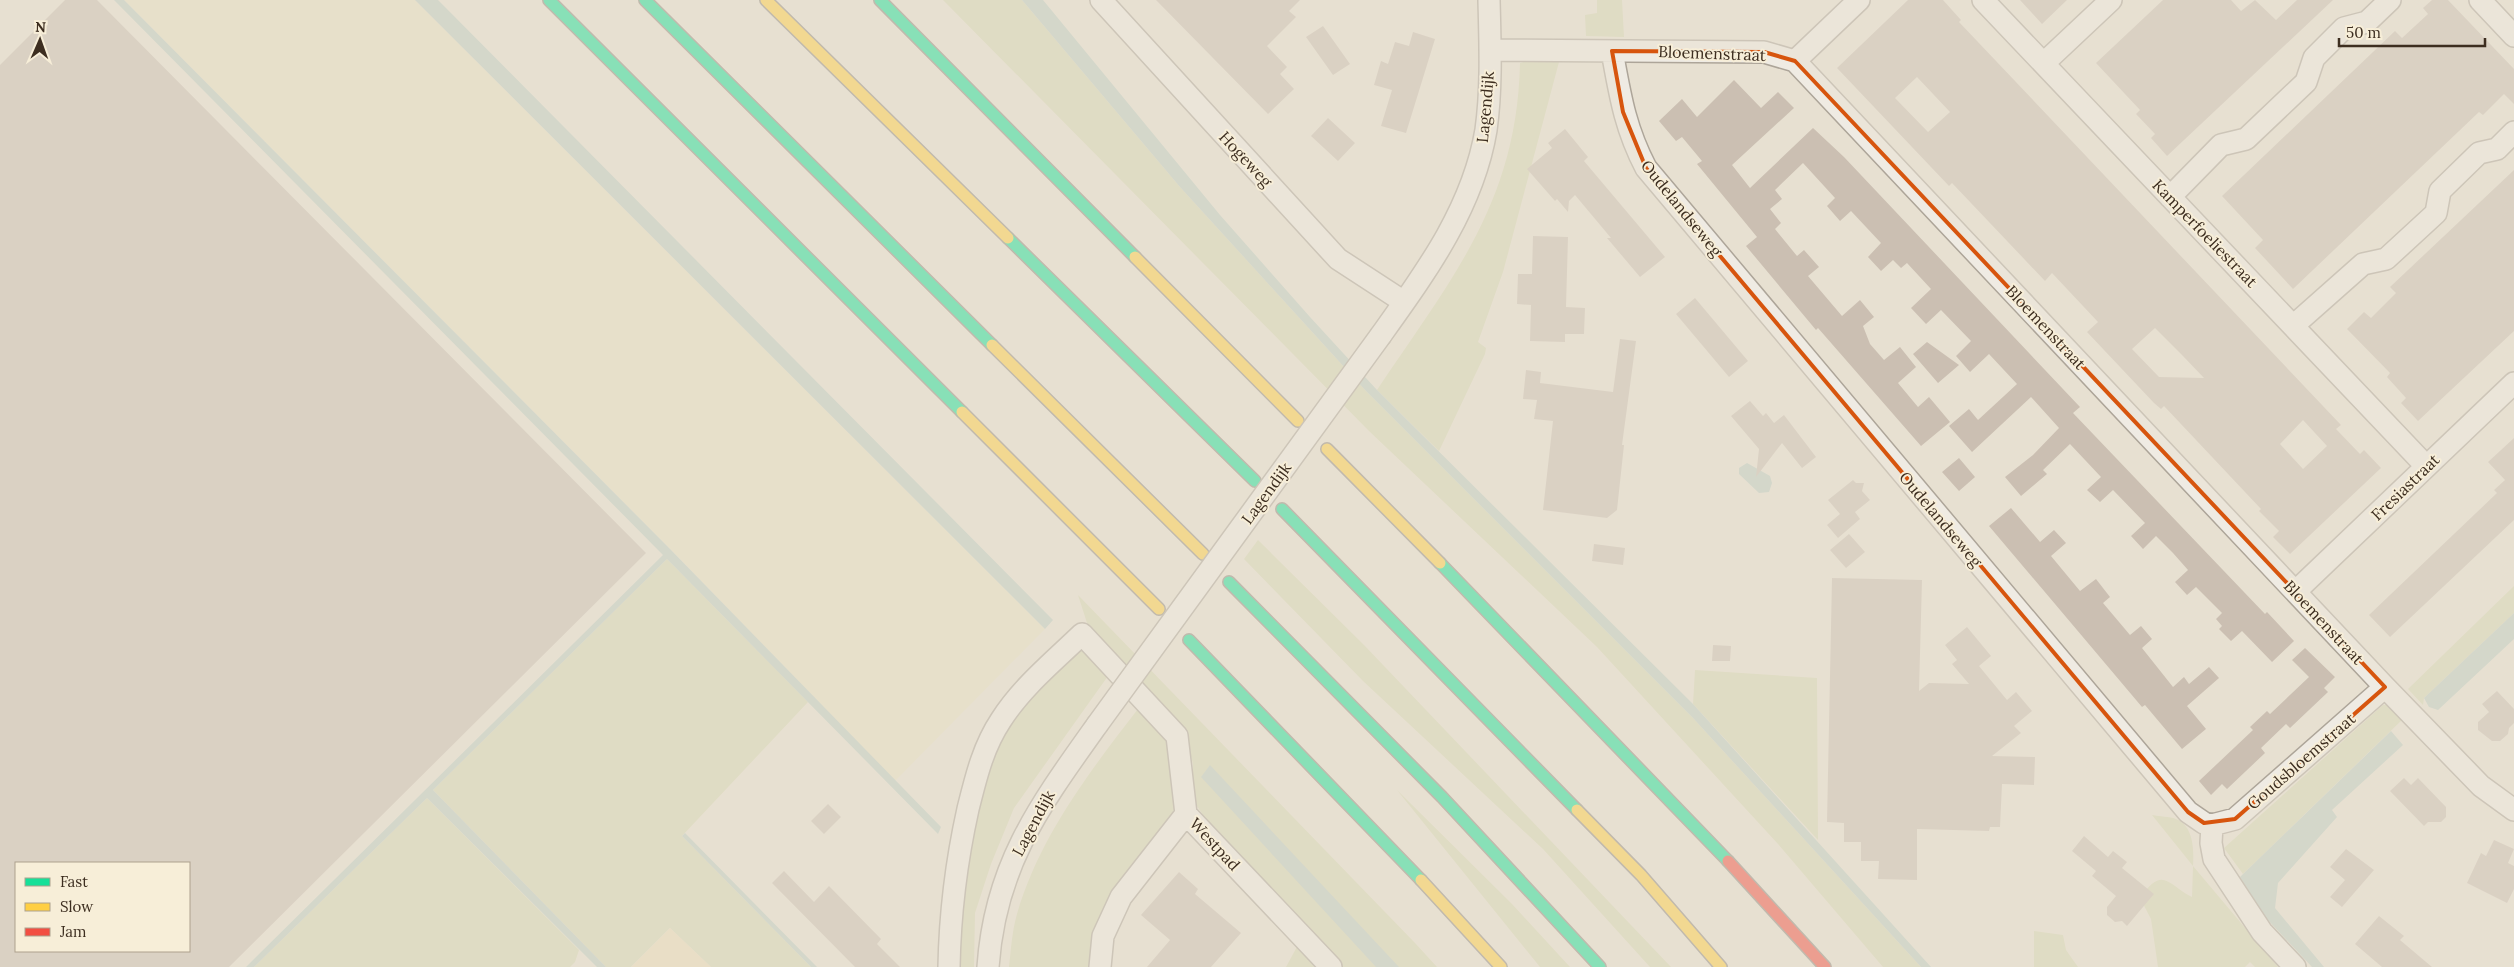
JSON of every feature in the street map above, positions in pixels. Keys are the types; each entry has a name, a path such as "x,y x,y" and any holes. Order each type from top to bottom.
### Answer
{"highway":[{"path":"549,0 1159,609"},
{"path":"645,0 1203,554"},
{"path":"766,0 1255,481"},
{"path":"880,0 1298,421"},
{"path":"1326,449 1582,708 1740,872 1824,967"},
{"path":"1282,509 1641,875 1722,967"},
{"path":"1229,582 1442,797 1600,967"},
{"path":"1189,640 1392,848 1500,967"}],"street":[{"name":"Hogeweg","path":"1101,0 1338,259 1404,302"},
{"name":"Lagendijk","path":"988,967 990,941 1000,896 1018,846 1043,800 1381,335 1431,264 1460,212 1478,164 1486,129 1490,50 1490,0"},
{"path":"1795,61 1859,0"},
{"name":"Kamperfoeliestraat","path":"1984,0 2426,466"},
{"path":"2044,63 2111,0"},
{"path":"2170,197 2221,145 2246,139 2306,82 2314,58 2344,28 2367,22 2390,0"},
{"path":"2480,0 2514,36"},
{"name":"Bloemenstraat","path":"1490,50 1764,52 1795,61 2385,687 2481,786 2514,810"},
{"name":"Oudelandseweg","path":"1612,51 1623,112 1632,141 1646,168 2188,812 2204,823 2212,824"},
{"path":"2293,326 2363,264 2386,260 2436,212 2440,191 2479,153 2496,149 2514,132"},
{"name":"Fresiastraat","path":"2296,591 2514,383"},
{"name":"Westpad","path":"949,967 950,913 956,866 976,773 986,746 1001,719 1031,682 1082,634 1177,736 1186,814 1330,967"},
{"name":"Goudsbloemstraat","path":"2212,824 2235,818 2385,687"},
{"path":"1100,967 1103,936 1121,897 1186,814"},
{"path":"2212,824 2211,843 2214,859 2262,932 2296,967"}],"highlighted area":[{"path":"1612,51 1764,52 1795,61 2385,687 2235,819 2204,823 2188,812 1646,168 1623,112"}],"shaded area":[{"path":"114,0 124,0 670,549 941,827 938,834 667,559 433,790 606,967 597,967 427,798 254,967 246,967 663,555"},
{"path":"124,0 415,0 1045,629 895,781 681,560"},
{"path":"415,0 438,0 1053,620 1045,629"},
{"path":"1022,0 1043,0 1220,215 1377,390 1693,704 1931,967 1921,967 1693,718 1366,391 1180,187"},
{"path":"1747,463 1770,476 1772,483 1769,492 1759,493 1739,474 1739,468"},
{"path":"2514,613 2514,639 2438,710 2429,707 2424,698"},
{"path":"2391,731 2403,745 2332,810 2337,817 2278,883 2275,908 2324,967 2312,967 2266,918 2240,877"},
{"path":"1210,765 1399,967 1376,967 1201,777"},
{"path":"685,833 817,967 811,967 682,836"}],"green space":[{"path":"943,0 1022,0 1180,187 1366,391 1693,718 1921,967 1883,967 1778,844 1597,647 1369,431"},
{"path":"1597,0 1622,0 1624,37 1586,36 1585,15 1597,13"},
{"path":"1527,61 1559,62 1503,272 1478,342 1486,348 1485,354 1439,451 1377,390 1454,275 1493,199 1507,158 1516,113 1520,63"},
{"path":"1258,540 1364,645 1671,967 1650,967 1543,849 1363,681 1244,559"},
{"path":"667,559 808,702 682,836 811,967 711,967 670,928 631,967 606,967 433,790"},
{"path":"2514,586 2514,613 2424,698 2423,705 2408,689"},
{"path":"1078,595 1437,967 1343,967 1208,822 1192,799 1193,764 1187,740 1104,647 1087,623"},
{"path":"1079,646 1108,676 1014,808 991,864 975,913 974,967 955,967 957,895 987,761 1031,691"},
{"path":"1695,670 1817,678 1818,840 1693,704"},
{"path":"1141,705 1172,743 1177,799 1170,825 1096,967 1009,967 1017,914 1039,857 1069,804"},
{"path":"2383,705 2389,705 2403,719 2243,874 2224,848"},
{"path":"1397,790 1512,904 1570,967 1540,967"},
{"path":"427,798 579,950 575,962 570,967 254,967"},
{"path":"2152,815 2170,817 2182,822 2190,833 2192,840 2193,866"},
{"path":"2193,866 2278,967 2255,967 2250,962 2245,967 2158,967 2151,919 2140,898 2154,882 2160,880 2171,883 2192,897"},
{"path":"2034,931 2063,935 2066,950 2078,967 2034,967"},
{"path":"1299,943 1322,967 1286,967"}],"sand":[{"path":"670,928 711,967 631,967"}],"building":[{"path":"65,0 97,0 646,553 229,967 0,967 0,65"},
{"path":"1156,0 1300,0 1289,11 1296,17 1267,46 1287,67 1280,74 1294,89 1268,114"},
{"path":"1908,0 1943,0 1961,20 1959,22 2341,425 2336,429 2360,454 2364,450 2381,468 2290,554 2273,537 2279,531 2259,511 2261,509 2164,406 2161,409 2154,403 2087,332 2098,322 2052,273 2045,281 1952,183 1949,186 1837,68","holes":["1917,77 1950,112 1928,132 1895,98","2155,328 2204,378 2159,377 2132,349","2303,420 2327,446 2303,469 2280,444"]},
{"path":"2020,0 2067,0 2042,24"},
{"path":"2163,0 2231,0 2241,11 2255,0 2276,20 2297,0 2333,0 2167,156 2151,138 2155,134 2136,114 2140,110 2096,63"},
{"path":"2432,0 2448,0 2514,69 2514,104 2504,94 2483,115 2479,112 2293,289 2255,248 2263,240 2222,196 2395,31 2402,38 2428,14 2423,8"},
{"path":"1323,26 1350,64 1333,75 1306,37"},
{"path":"1413,32 1435,39 1406,133 1381,126 1392,90 1374,85 1381,61 1388,64 1395,42 1409,46"},
{"path":"1734,80 1761,108 1778,92 1794,108 1732,165 1750,188 1813,128 1844,157 2080,407 2073,413 2265,614 2267,612 2294,641 2272,662 2242,631 2231,641 2219,629 2222,626 2216,619 2222,613 2196,587 2187,595 2175,582 2188,570 2173,553 2156,536 2143,549 2131,536 2145,523 2113,490 2100,502 2087,490 2101,477 2070,444 2043,470 2047,474 2021,496 2005,477 2033,455 2059,428 2031,397 1972,452 1949,426 1969,409 1978,420 2017,384 1989,354 1970,372 1956,356 1971,341 1941,310 1926,324 1911,308 1931,289 1907,263 1901,268 1893,260 1881,271 1868,257 1881,243 1851,211 1840,221 1827,206 1835,198 1803,163 1775,190 1782,199 1770,209 1781,223 1775,229 1797,256 1804,250 1819,267 1808,276 1842,316 1860,300 1874,317 1863,326 1870,344 1884,360 1900,347 1916,367 1898,383 1918,407 1929,397 1950,422 1921,446 1818,328 1816,330 1746,246 1757,237 1697,164 1702,161 1682,137 1676,141 1659,121 1682,99 1697,117"},
{"path":"1328,118 1355,143 1338,161 1311,136"},
{"path":"1565,129 1588,157 1584,161 1665,257 1640,277 1607,238 1611,238 1575,195 1569,201 1568,212 1557,199 1555,201 1527,169 1552,148 1548,143"},
{"path":"2514,170 2514,331 2418,421 2401,403 2406,398 2387,377 2390,373 2347,329 2364,312 2371,318 2396,293 2390,287"},
{"path":"1533,236 1568,237 1566,307 1585,308 1584,334 1565,334 1565,342 1530,341 1531,305 1517,304 1518,274 1532,274"},
{"path":"1695,298 1748,361 1729,377 1676,314"},
{"path":"1620,339 1636,341 1622,445 1624,445 1617,510 1607,518 1543,510 1553,421 1534,419 1537,400 1523,399 1526,370 1541,372 1540,383 1613,392"},
{"path":"1927,342 1959,365 1938,383 1913,354"},
{"path":"1750,401 1763,416 1766,413 1774,423 1784,415 1816,457 1802,468 1782,443 1756,477 1759,449 1731,416"},
{"path":"2514,438 2514,520 2390,637 2369,615 2497,493 2494,490 2505,480 2488,462"},
{"path":"1959,458 1975,477 1959,491 1942,472"},
{"path":"1853,480 1856,483 1864,483 1862,491 1870,500 1855,512 1860,519 1838,538 1827,525 1840,514 1828,500"},
{"path":"2011,508 2040,542 2054,530 2066,543 2051,556 2080,591 2096,579 2110,597 2103,603 2130,635 2141,626 2152,639 2142,648 2173,687 2184,677 2189,684 2209,667 2219,678 2187,706 2206,729 2182,749 2145,705 2142,707 1989,526"},
{"path":"1849,534 1865,552 1846,568 1830,550"},
{"path":"1594,544 1625,548 1623,565 1592,561"},
{"path":"1832,578 1922,580 1919,691 1929,683 1969,684 1952,664 1957,660 1945,645 1967,627 1991,656 1979,666 2007,700 2016,692 2032,711 2014,726 2021,733 1992,756 2035,757 2034,785 2002,784 2000,827 1990,827 1989,831 1917,829 1917,880 1878,879 1879,861 1861,861 1861,842 1844,842 1844,823 1827,822"},
{"path":"1713,645 1731,646 1730,661 1712,661"},
{"path":"2305,648 2335,677 2324,688 2328,692 2290,728 2286,724 2261,748 2265,753 2227,789 2222,784 2211,795 2199,781 2253,730 2250,727 2267,711 2270,714 2309,677 2292,660"},
{"path":"2497,691 2514,709 2514,723 2509,728 2508,734 2500,741 2492,741 2478,730 2478,722 2489,712 2482,704"},
{"path":"2404,778 2411,785 2418,778 2446,807 2446,817 2441,822 2428,822 2424,826 2390,791"},
{"path":"828,804 841,817 824,834 811,821"},
{"path":"2084,836 2108,857 2113,851 2127,862 2122,868 2154,894 2127,926 2122,921 2115,922 2107,915 2107,907 2116,896 2092,876 2096,871 2072,851"},
{"path":"2494,840 2514,849 2508,863 2514,866 2514,889 2507,903 2467,883 2481,853 2486,856"},
{"path":"2346,849 2374,870 2342,907 2330,897 2345,880 2330,867"},
{"path":"784,871 814,902 829,886 881,939 877,944 900,967 855,967 772,883"},
{"path":"1179,872 1198,889 1195,894 1241,933 1211,967 1147,967 1170,940 1141,915"},
{"path":"2379,916 2404,936 2400,940 2432,967 2382,967 2355,944"}],"traffic: fast":[{"path":"549,0 962,412"},
{"path":"645,0 992,345"},
{"path":"880,0 1135,257"},
{"path":"1008,238 1255,481"},
{"path":"1282,509 1577,810"},
{"path":"1440,563 1728,861"},
{"path":"1229,582 1442,797 1600,967"},
{"path":"1189,640 1421,880"}],"traffic: slow":[{"path":"766,0 1008,238"},
{"path":"1135,257 1298,421"},
{"path":"992,345 1203,554"},
{"path":"962,412 1159,609"},
{"path":"1327,449 1440,563"},
{"path":"1577,810 1641,875 1721,967"},
{"path":"1421,880 1501,967"}],"traffic: jam":[{"path":"1728,861 1825,967"}]}
